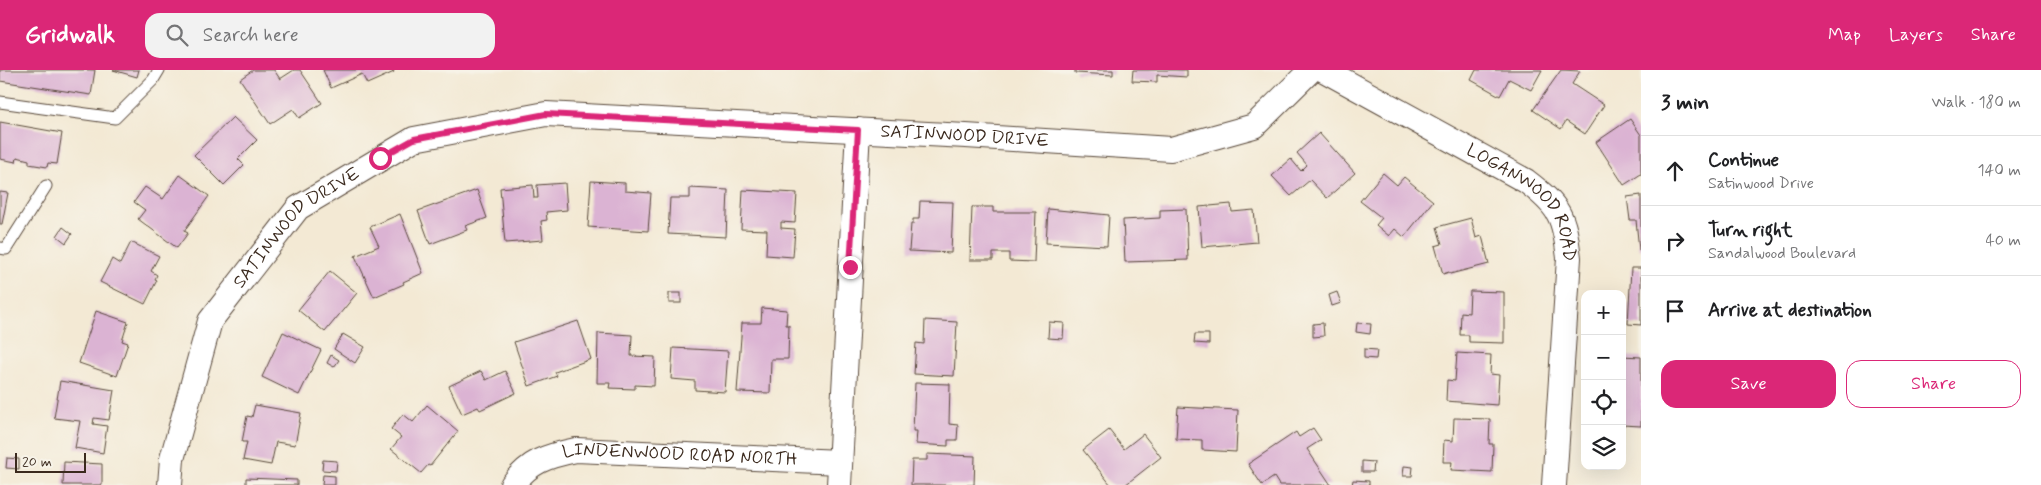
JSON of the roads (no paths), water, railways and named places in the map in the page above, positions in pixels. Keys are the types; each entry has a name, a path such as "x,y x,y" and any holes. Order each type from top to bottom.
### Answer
{"street":[{"name":"SATINWOOD DRIVE","path":"170,485 172,459 210,321 298,208 414,139 546,114 1171,148 1254,126 1311,70"},
{"name":"LOGANWOOD ROAD","path":"1324,70 1526,181 1551,200 1566,228 1569,258 1554,485"},
{"path":"839,485 858,130"},
{"name":"LINDENWOOD ROAD NORTH","path":"518,478 548,456 576,450 840,462"}],"lane":[{"path":"0,102 115,118 153,80 159,70"},
{"path":"0,248 6,249 46,186"}]}
